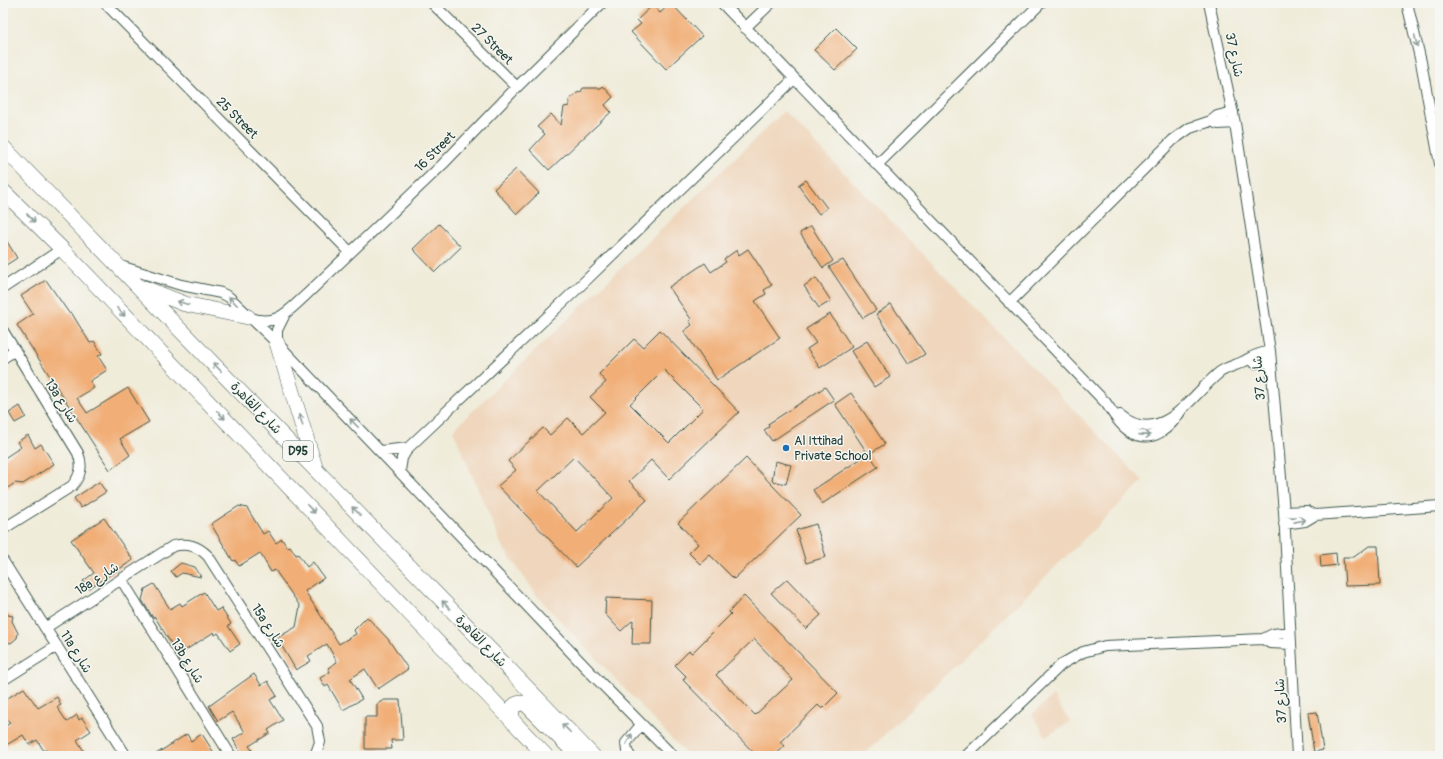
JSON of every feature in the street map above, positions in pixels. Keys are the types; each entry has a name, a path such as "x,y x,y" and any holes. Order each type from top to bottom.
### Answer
{"main road":[{"name":"شارع القاهرة","path":"3,147 593,756"},
{"name":"D95","path":"3,191 62,249 546,756"},
{"path":"136,285 185,304 248,317"},
{"path":"277,343 316,470"},
{"path":"514,722 511,711 514,705 525,703 578,756"}],"street":[{"name":"25 Street","path":"105,3 350,252"},
{"name":"27 Street","path":"432,3 517,87"},
{"name":"16 Street","path":"277,343 277,330 284,316 443,164 517,87 602,3"},
{"path":"722,3 1106,403 1131,432 1142,436 1155,435 1166,430 1182,409 1219,373 1233,364 1248,359 1254,354 1270,351"},
{"path":"745,28 771,3"},
{"path":"877,165 1041,3"},
{"name":"شارع 37","path":"1209,3 1235,123 1270,351 1284,512 1297,756"},
{"path":"1407,3 1421,62 1440,164"},
{"path":"400,472 402,458 408,448 579,287 794,79"},
{"path":"1009,303 1173,140 1190,128 1211,121 1220,114 1233,112"},
{"path":"1211,121 1218,124 1235,123"},
{"path":"3,288 62,249"},
{"path":"117,265 180,285 221,293 229,297 248,317 277,343 382,451 400,472 672,756"},
{"name":"16 Street","path":"248,317 265,322 284,316"},
{"name":"13a شارع","path":"3,332 78,453 81,461 81,471 78,479 72,486 3,529"},
{"path":"3,358 15,350"},
{"path":"1248,359 1255,363 1271,362"},
{"path":"382,451 408,448"},
{"path":"1284,524 1304,521 1315,515 1440,506"},
{"path":"1284,512 1307,511 1315,515"},
{"name":"15a شارع","path":"163,552 173,546 182,544 192,545 201,549 208,556 317,726 320,742 314,756"},
{"name":"18a شارع","path":"45,628 163,552"},
{"name":"11a شارع","path":"3,561 126,756"},
{"name":"13b شارع","path":"121,579 231,756"},
{"path":"966,756 1052,673 1072,657 1083,652 1105,646 1263,639 1273,634 1290,632"},
{"path":"1263,639 1270,643 1291,644"},
{"path":"3,680 57,646"},
{"path":"630,756 627,751 626,743 641,724"}],"shaded area":[{"name":"Al Ittihad Private School","path":"784,111 1143,481 863,756 688,756 538,597 502,546 453,430"},
{"path":"1053,696 1070,722 1046,737 1032,714"}],"building":[{"path":"671,3 702,36 666,69 631,32 641,24 637,20 653,5 660,13"},
{"path":"836,28 857,49 835,70 814,50"},
{"path":"603,86 613,97 605,105 611,112 549,170 530,150 545,134 537,127 551,114 561,125 564,107 569,106 569,100 577,93 581,92 583,88 601,88"},
{"path":"516,169 539,193 517,214 494,189"},
{"path":"806,180 827,208 819,214 798,185"},
{"path":"439,224 461,247 435,272 413,249"},
{"path":"811,226 833,261 823,268 800,233"},
{"path":"3,235 17,258 3,267"},
{"path":"748,249 772,285 764,290 766,294 755,301 780,338 717,380 684,331 692,325 689,321 691,319 669,287 705,263 711,272 726,262 724,259 737,250 739,255"},
{"path":"843,260 876,310 863,318 829,267"},
{"path":"816,278 831,301 819,308 804,286"},
{"path":"46,280 69,313 71,312 90,343 94,341 102,354 98,356 107,370 90,381 94,388 77,398 87,413 128,388 149,422 120,439 130,455 110,470 17,325 33,314 21,296"},
{"path":"891,304 925,354 909,364 876,314"},
{"path":"830,314 852,347 820,368 807,349 816,343 806,329"},
{"path":"660,330 739,412 669,479 651,460 629,481 647,500 576,567 498,486 516,470 508,461 543,428 550,435 568,418 583,433 605,412 590,397 606,382 599,374 634,339 643,347","holes":["664,370 703,409 669,443 630,404","574,457 613,498 577,532 538,491"]},
{"path":"867,341 890,377 874,387 851,351"},
{"path":"825,387 834,400 772,441 764,430 769,427 768,424"},
{"path":"851,393 885,444 869,454 878,467 822,504 813,490 868,454 835,404"},
{"path":"20,406 26,417 15,423 9,413"},
{"path":"28,435 35,448 41,444 54,464 23,484 15,483 3,491 3,459 21,447 17,442"},
{"path":"746,458 801,515 734,579 710,555 700,564 689,553 698,544 678,523"},
{"path":"775,461 791,465 786,484 772,481"},
{"path":"99,482 106,492 81,508 74,498"},
{"path":"239,506 247,508 263,534 268,531 276,543 282,539 287,547 290,546 296,555 298,554 307,567 313,562 324,578 305,591 339,644 356,634 354,630 367,617 388,639 408,669 378,689 365,669 350,679 362,699 343,710 328,685 325,687 320,678 330,672 328,668 337,662 327,644 308,656 311,661 296,670 277,638 296,627 300,606 275,570 271,572 260,553 239,566 235,560 233,561 211,524"},
{"path":"104,518 133,560 88,589 83,581 94,573 71,540"},
{"path":"816,524 826,557 806,563 796,530"},
{"path":"1369,546 1378,546 1380,585 1345,586 1343,557 1354,557"},
{"path":"1336,553 1337,565 1321,567 1320,555"},
{"path":"181,563 195,567 201,577 182,573 176,577 171,571"},
{"path":"787,579 821,615 806,629 771,593"},
{"path":"154,584 170,609 180,603 182,606 204,592 216,611 221,608 231,624 228,626 240,644 230,651 218,633 215,635 214,632 178,655 155,617 153,618 142,600 145,589"},
{"path":"744,596 838,693 822,709 818,705 780,742 785,746 774,756 757,756 683,680 686,676 675,665 689,651 692,653 731,614 729,612","holes":["754,639 793,680 755,715 716,675"]},
{"path":"606,598 652,600 651,644 632,644 633,620 621,631 605,614"},
{"path":"3,605 8,615 13,616 12,621 18,633 17,638 11,643 3,641"},
{"path":"254,674 261,685 268,681 277,696 270,700 283,720 268,730 270,733 249,746 256,756 242,756 233,739 245,732 232,712 218,721 209,706"},
{"path":"24,688 38,708 57,697 61,705 57,707 67,722 77,715 79,720 82,718 91,731 77,740 87,756 51,756 47,750 44,751 37,740 29,745 23,735 3,747 3,728 10,723 3,713 3,701"},
{"path":"384,700 400,700 403,740 391,740 392,749 365,749 365,717 377,717 377,704"},
{"path":"1317,712 1323,750 1314,752 1308,713"},
{"path":"187,734 191,741 202,734 216,756 153,756"}],"place":[{"name":"Al Ittihad Private School","path":"786,448"}]}
